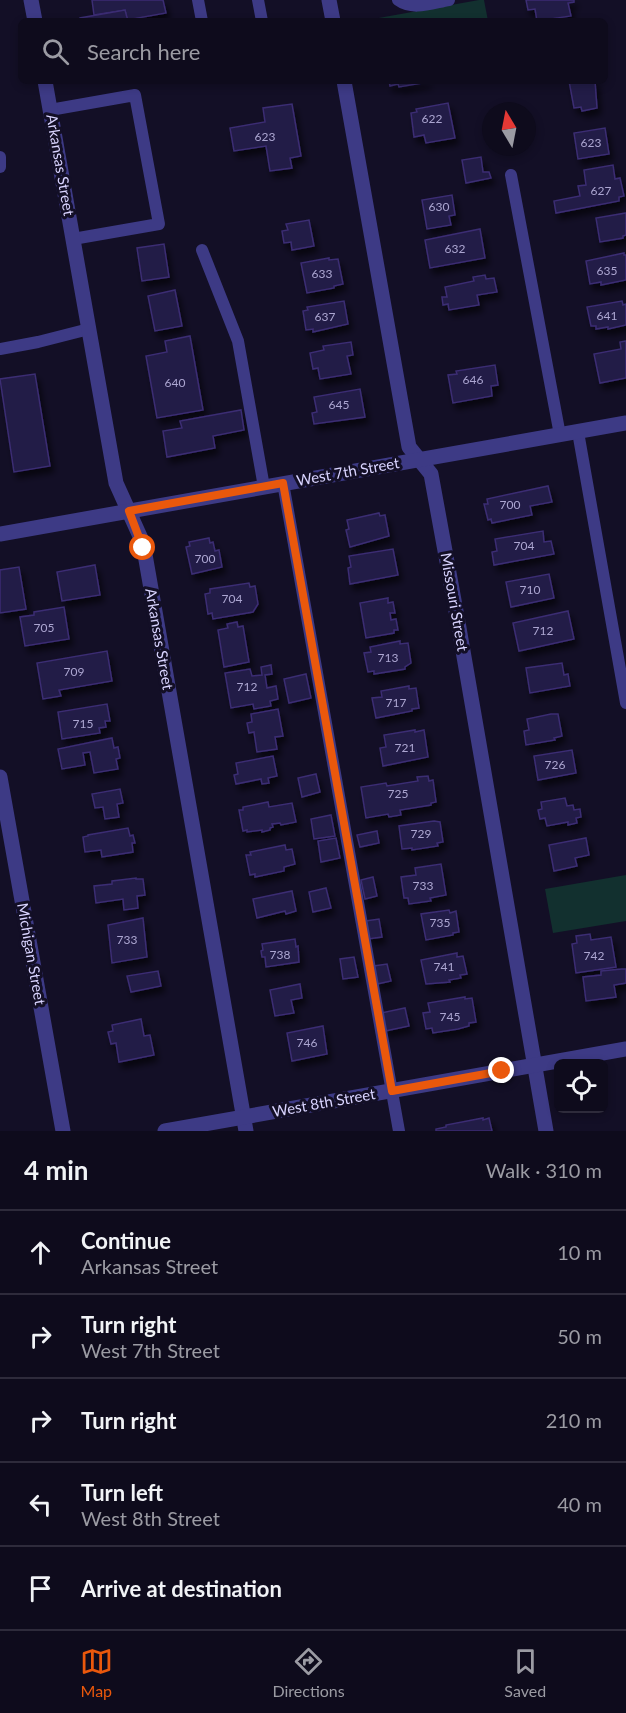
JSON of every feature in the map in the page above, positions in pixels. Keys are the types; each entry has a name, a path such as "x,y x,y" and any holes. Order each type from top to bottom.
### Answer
{"street":[{"path":"31,0 34,18"},
{"path":"329,0 332,18"},
{"name":"Arkansas Street","path":"46,84 116,483 142,543 244,1124"},
{"name":"Missouri Street","path":"345,84 408,447 430,474 546,1131"},
{"name":"West 7th Street","path":"0,534 626,423"},
{"name":"Michigan Street","path":"0,777 63,1131"},
{"name":"West 8th Street","path":"165,1131 244,1124 392,1091 626,1049"}],"lane":[{"path":"198,0 201,18"},
{"path":"258,0 261,18"},
{"path":"398,0 414,7 449,0"},
{"path":"50,110 135,95 159,224 73,239"},
{"path":"0,157 0,167"},
{"path":"512,175 560,435"},
{"path":"202,250 238,341 264,487"},
{"path":"0,349 38,342 89,328"},
{"path":"578,432 626,704"},
{"path":"283,483 399,1131"}],"green space":[{"path":"484,0 487,18 379,18"},
{"path":"626,875 626,921 553,933 545,889"}],"building":[{"path":"92,0 163,0 166,13 138,18 127,18 125,10 94,15"},
{"path":"526,0 574,0 568,3 571,16 536,18 535,9 528,10"},
{"path":"125,10 127,18 80,18"},
{"path":"398,84 416,84 399,87"},
{"path":"570,84 595,84 597,108 582,111 581,107 574,108"},
{"path":"448,103 455,138 426,143 424,135 414,137 411,113 417,112 416,109"},
{"path":"292,104 301,156 290,158 292,168 270,171 266,146 234,151 230,128 265,122 263,108"},
{"path":"605,128 609,154 578,159 574,133"},
{"path":"481,157 483,172 489,172 491,178 466,183 462,160"},
{"path":"613,165 615,179 620,178 624,196 619,197 619,201 556,213 554,201 580,196 578,186 586,185 584,170"},
{"path":"452,195 455,215 449,216 451,225 427,229 422,200"},
{"path":"626,213 626,235 623,238 600,242 596,218"},
{"path":"309,220 314,246 292,250 291,242 284,243 282,231 288,230 286,224"},
{"path":"480,229 485,258 430,268 425,240"},
{"path":"164,244 169,277 142,281 137,248"},
{"path":"624,253 626,255 626,280 601,285 601,282 590,284 586,261"},
{"path":"329,258 329,260 338,259 343,284 307,293 301,263"},
{"path":"485,275 486,279 494,278 497,292 477,295 479,305 449,310 448,304 443,305 442,297 447,297 445,287 474,281 473,277"},
{"path":"175,290 182,326 155,331 148,296"},
{"path":"344,301 348,324 313,332 313,329 306,330 303,311 308,310 307,307"},
{"path":"622,301 623,305 626,304 626,325 608,329 608,327 596,329 596,326 591,326 587,307"},
{"path":"190,336 203,410 157,418 146,356 167,352 165,341"},
{"path":"626,341 626,378 600,383 594,354 621,349 620,342"},
{"path":"351,342 353,355 347,356 351,374 320,379 318,368 313,369 310,353 324,350 323,346"},
{"path":"495,365 498,385 491,386 492,396 453,403 448,375 457,374 456,371"},
{"path":"35,374 50,466 14,472 0,379"},
{"path":"360,389 365,417 314,424 312,413 317,412 314,397"},
{"path":"241,410 244,430 213,436 215,448 167,457 163,431 182,428 180,421"},
{"path":"548,486 552,502 530,506 532,515 492,523 491,519 488,520 484,504 488,504 487,499"},
{"path":"379,513 380,516 385,515 389,536 350,547 346,530 349,529 347,520"},
{"path":"543,531 544,542 551,541 554,554 494,565 492,552 497,551 495,539"},
{"path":"209,538 210,543 213,542 215,551 219,550 222,567 192,574 186,547 190,546 189,542"},
{"path":"393,549 398,575 350,584 349,556"},
{"path":"95,565 100,595 62,601 57,572"},
{"path":"19,567 26,609 0,613 0,570"},
{"path":"549,574 554,598 511,607 506,582"},
{"path":"249,583 250,587 255,586 258,604 253,612 213,619 212,613 208,614 205,594 210,593 210,589"},
{"path":"388,598 388,603 393,602 395,613 390,613 391,620 396,619 398,630 394,630 394,633 366,638 360,603"},
{"path":"64,607 69,639 25,646 20,617"},
{"path":"568,611 574,639 519,651 513,623"},
{"path":"237,622 238,627 243,626 249,662 224,667 218,630 228,628 227,624"},
{"path":"400,641 400,644 408,643 411,663 405,669 374,674 374,671 368,672 364,653 371,652 370,647"},
{"path":"107,651 112,681 59,690 61,696 43,699 37,663"},
{"path":"562,663 564,675 568,674 570,686 530,693 526,668"},
{"path":"271,665 272,674 265,675 267,688 276,686 278,699 270,701 271,706 254,709 253,704 231,708 225,673 250,669 252,676 262,675 261,667"},
{"path":"306,674 311,698 289,703 284,679"},
{"path":"409,686 409,689 416,688 419,708 376,718 372,698 382,697 381,691"},
{"path":"107,704 110,721 105,721 106,727 99,728 100,733 62,739 58,712"},
{"path":"278,709 283,736 275,737 277,749 257,752 254,732 249,733 247,723 252,722 251,714"},
{"path":"558,714 562,736 554,738 555,740 526,745 524,731 529,730 527,719"},
{"path":"415,730 415,732 424,730 428,757 383,766 380,748 386,747 384,735"},
{"path":"112,738 114,748 118,747 120,758 116,759 118,769 94,773 90,752 83,753 85,765 62,769 58,749"},
{"path":"572,750 576,773 538,780 534,756"},
{"path":"273,756 277,776 268,778 269,783 262,784 261,779 236,784 234,775 238,774 236,763"},
{"path":"316,774 320,792 302,797 298,778"},
{"path":"428,776 429,781 433,780 436,802 431,805 400,810 401,815 389,817 388,814 366,818 361,787 418,781 417,777"},
{"path":"120,789 123,803 117,804 119,817 105,819 103,807 95,808 92,794"},
{"path":"565,798 567,806 573,805 574,810 580,809 581,817 576,818 577,823 568,825 568,822 547,826 545,818 540,819 538,810 542,809 541,802"},
{"path":"268,802 269,807 292,803 296,822 272,824 273,827 270,830 262,832 262,830 243,831 239,810 243,810 243,807"},
{"path":"331,815 335,836 314,839 311,819"},
{"path":"440,822 443,842 437,843 438,846 412,850 412,848 402,849 399,826"},
{"path":"128,828 135,843 132,843 133,852 102,857 101,850 85,852 83,837"},
{"path":"377,831 379,843 360,847 357,835"},
{"path":"336,838 340,858 321,862 318,841"},
{"path":"586,838 589,855 575,858 577,866 554,871 549,845"},
{"path":"285,845 286,850 292,849 295,864 284,867 284,871 255,877 255,874 250,875 246,855 251,855 250,852"},
{"path":"441,864 446,895 430,898 431,901 409,904 408,898 404,898 401,877 416,875 415,868"},
{"path":"373,877 377,896 365,899 361,880"},
{"path":"136,878 143,879 145,895 137,896 138,908 124,910 123,899 96,903 94,886"},
{"path":"326,888 331,908 313,912 309,892"},
{"path":"292,891 296,911 286,914 285,911 257,918 253,899"},
{"path":"449,910 450,913 456,911 459,932 426,940 421,914"},
{"path":"143,918 147,957 112,963 108,925"},
{"path":"379,919 382,937 368,939 366,921"},
{"path":"590,934 591,940 611,937 616,967 576,973 572,944 577,943 576,936"},
{"path":"295,939 299,962 266,967 265,957 262,957 262,944"},
{"path":"457,953 457,957 463,956 467,974 460,975 461,978 449,980 450,982 426,984 421,960"},
{"path":"354,957 358,977 343,979 340,959"},
{"path":"387,964 391,981 377,984 374,966"},
{"path":"626,969 626,983 614,985 616,997 586,1001 583,977 601,975 601,971"},
{"path":"158,971 161,986 131,992 127,976"},
{"path":"300,984 302,998 291,1000 294,1013 275,1016 270,990"},
{"path":"465,997 465,999 472,998 476,1022 458,1029 433,1033 432,1028 426,1029 423,1013 430,1012 428,1003"},
{"path":"405,1008 409,1026 385,1031 381,1013"},
{"path":"141,1019 144,1036 150,1035 154,1055 119,1062 116,1043 111,1044 108,1032 113,1031 112,1025"},
{"path":"323,1026 327,1054 292,1061 287,1033"},
{"path":"483,1118 483,1120 489,1118 492,1131 436,1131 446,1125"}],"route":[{"path":"143,548 129,511 283,483 392,1091 502,1071"}]}
